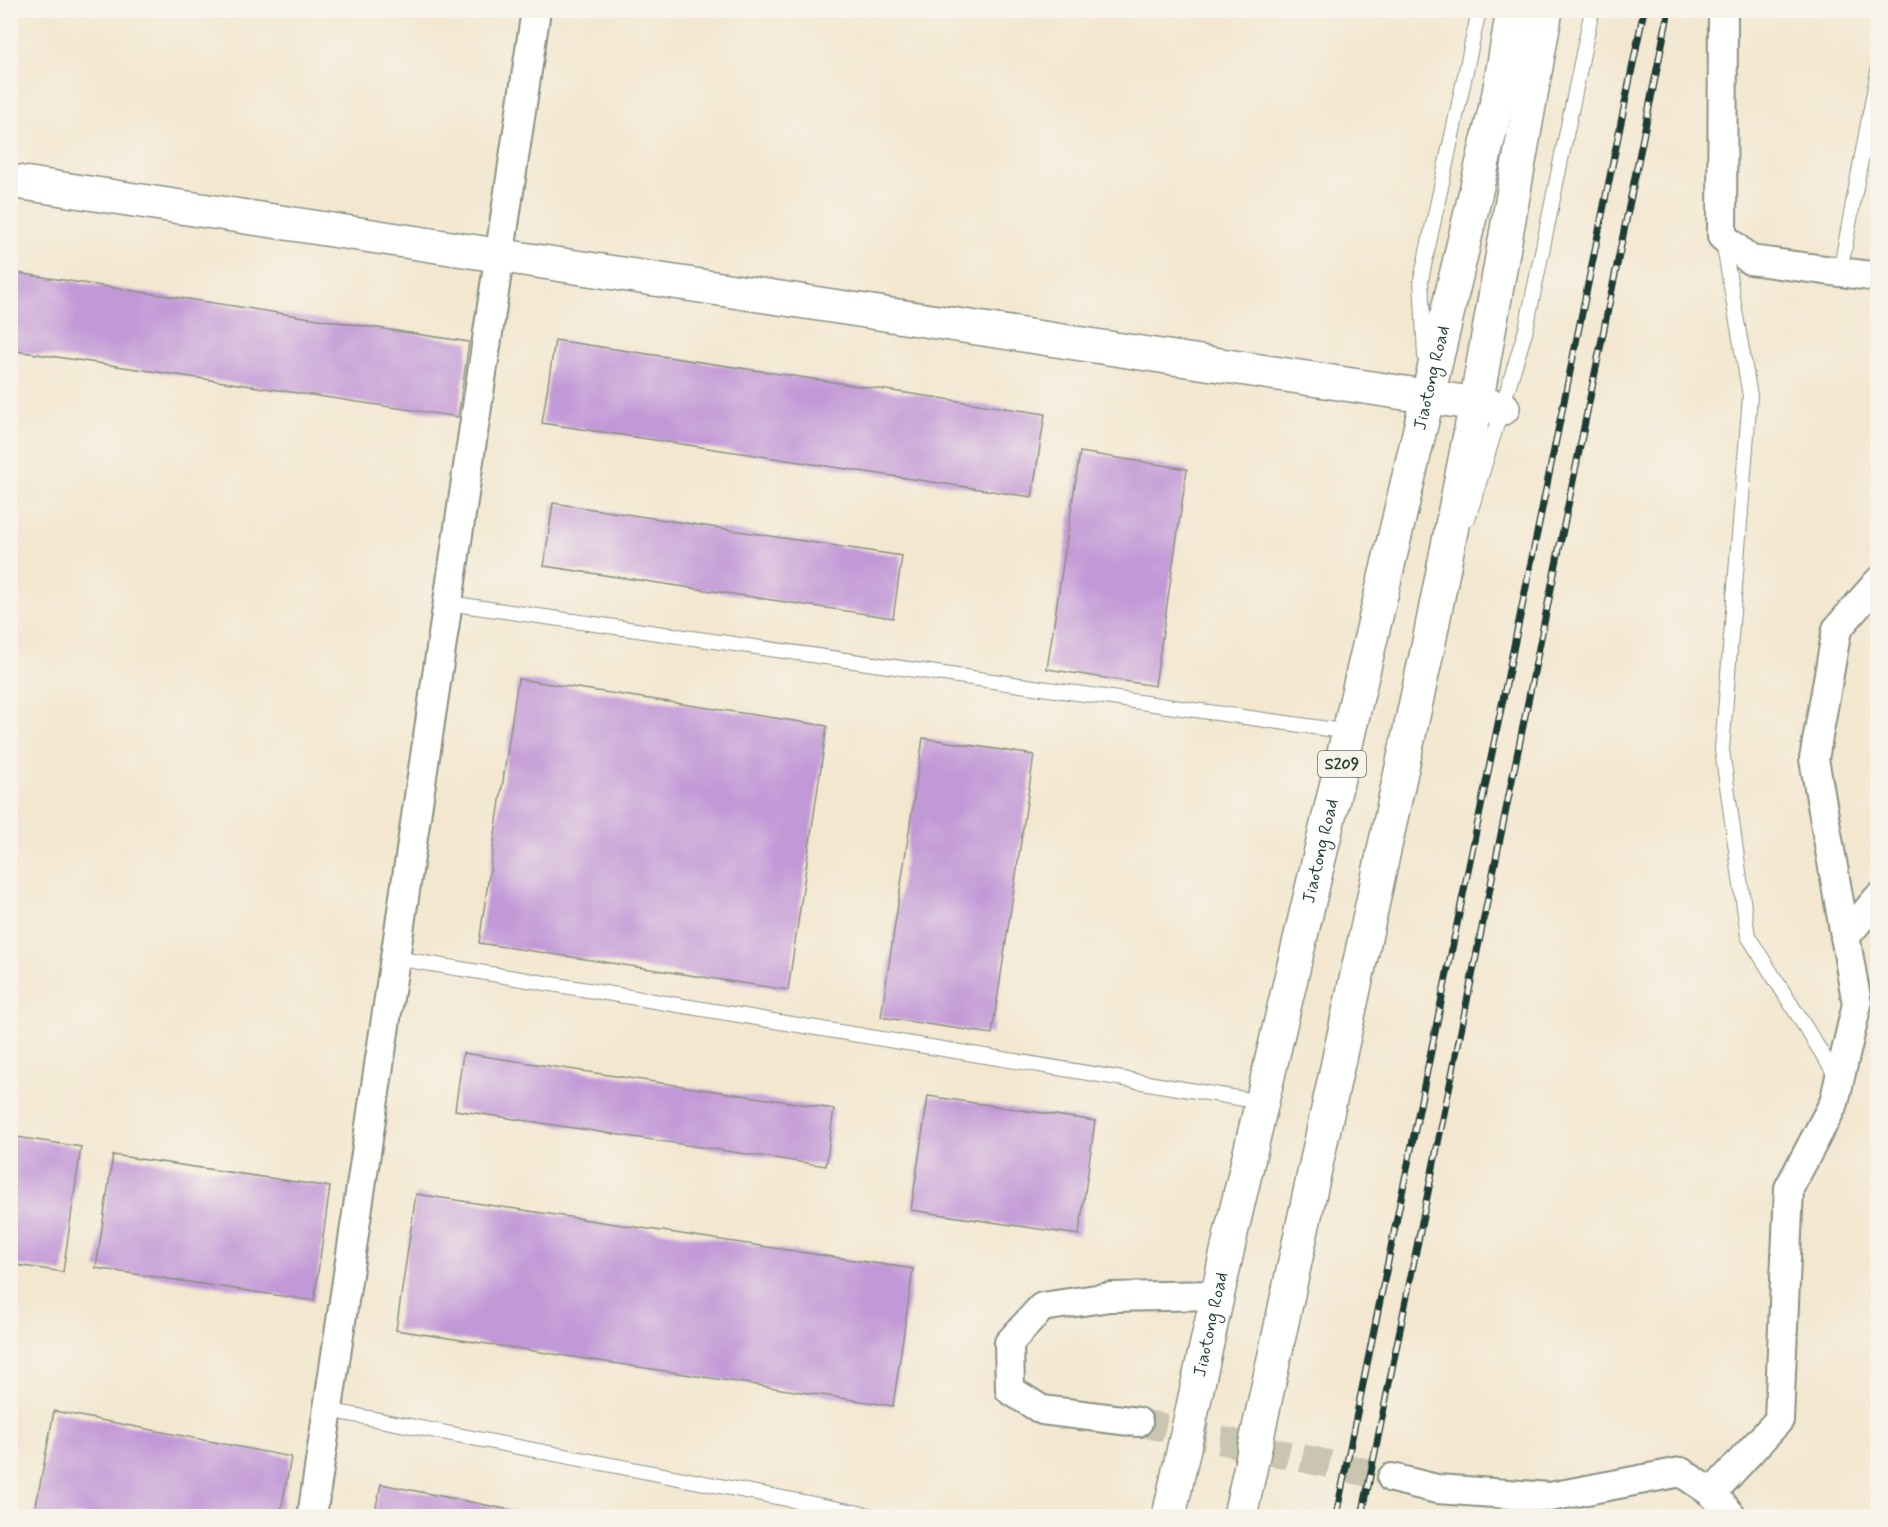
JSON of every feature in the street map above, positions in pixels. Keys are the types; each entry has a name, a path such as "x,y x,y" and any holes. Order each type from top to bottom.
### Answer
{"main road":[{"name":"Jiaotong Road","path":"1169,1516 1262,1102 1499,93 1513,10"},
{"path":"1240,1516 1428,647 1490,406 1546,10"},
{"path":"10,181 1490,406"}],"street":[{"path":"312,1516 536,10"},
{"path":"1723,10 1722,236 1749,260 1878,277"},
{"path":"1712,1493 1779,1420 1789,1188 1834,1103 1857,1004 1814,759 1837,629 1878,582"},
{"path":"1845,937 1878,898"},
{"path":"1138,1422 1042,1410 1010,1390 1009,1343 1042,1307 1110,1297 1218,1295"},
{"path":"1392,1478 1437,1488 1550,1497 1681,1472 1712,1493 1732,1516"}],"lane":[{"path":"1428,397 1421,280 1479,10"},
{"path":"1490,406 1526,329 1592,10"},
{"path":"1840,272 1878,71"},
{"path":"1722,236 1750,396 1722,750 1748,936 1839,1082"},
{"path":"448,603 1349,732"},
{"path":"395,958 1262,1102"},
{"path":"328,1410 875,1516"}],"building":[{"path":"10,272 469,342 458,417 10,350"},
{"path":"555,340 1045,414 1032,497 542,423"},
{"path":"1080,452 1187,469 1155,686 1047,669"},
{"path":"553,503 902,556 893,618 544,566"},
{"path":"518,679 827,726 788,990 479,943"},
{"path":"923,738 1034,755 992,1034 881,1017"},
{"path":"463,1053 834,1109 826,1166 455,1110"},
{"path":"928,1096 1095,1121 1079,1235 911,1210"},
{"path":"10,1136 81,1147 63,1272 10,1264"},
{"path":"113,1155 330,1187 314,1301 96,1268"},
{"path":"416,1194 913,1269 893,1406 396,1330"},
{"path":"54,1411 291,1457 280,1516 34,1516"},
{"path":"381,1484 535,1515 535,1516 374,1516"}],"tunnel":[{"path":"1138,1422 1392,1478"}],"railway":[{"path":"1336,1516 1644,10"},
{"path":"1362,1516 1669,10"}]}
